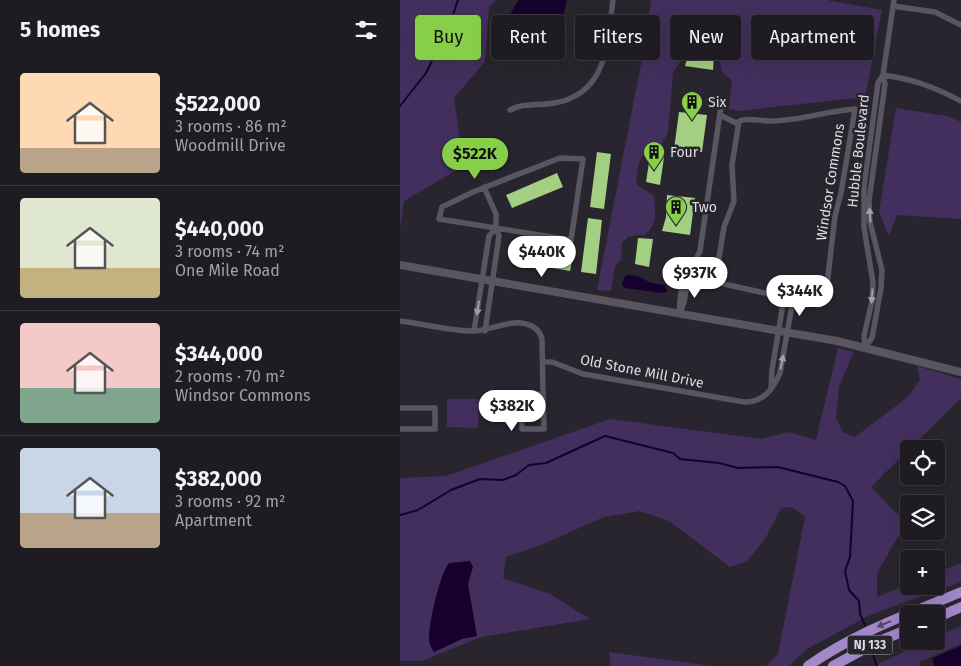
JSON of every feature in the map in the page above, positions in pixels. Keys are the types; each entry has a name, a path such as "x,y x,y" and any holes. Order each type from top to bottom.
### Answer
{"highway":[{"name":"NJ 133","path":"808,666 865,632 961,592"},
{"path":"945,614 961,607"},
{"name":"NJ 133","path":"833,666 868,646 900,633"}],"street":[{"path":"510,110 528,103 544,104 562,101 587,88 594,80 604,60 613,0"},
{"path":"893,3 935,12 961,25"},
{"name":"Hubble Boulevard","path":"865,347 872,338 881,288 882,270 879,252 874,240 870,201 885,84 883,75 893,3"},
{"path":"883,75 907,78 932,86 961,101"},
{"name":"Hubble Boulevard","path":"865,347 864,336 872,301 872,284 864,227 864,187 878,83 883,75"},
{"path":"679,313 684,302 688,278 700,251 721,106"},
{"name":"Windsor Commons","path":"855,109 835,216 827,298 823,304 793,300 724,284 716,276 724,227 734,201 732,165 738,124 740,121 747,119 769,121 796,120 817,114 855,109"},
{"path":"720,115 738,124"},
{"path":"560,158 582,160 570,240 439,219 442,207 484,187 560,158"},
{"path":"484,187 496,214 496,228 499,236 485,330"},
{"path":"474,331 489,236 496,228"},
{"path":"400,265 779,330 865,347 961,372"},
{"path":"771,389 784,298"},
{"path":"771,389 780,373 793,300"},
{"path":"400,321 474,331 515,323 531,325 540,333 542,339 544,429 522,429 521,395 543,394"},
{"name":"Old Stone Mill Drive","path":"543,362 552,362 583,374 744,402 758,401 771,389"},
{"path":"400,408 435,408 435,429 400,429"}],"shaded area":[{"path":"400,0 497,0 489,6 485,62 454,98 460,139 486,153 404,201 400,229"},
{"path":"519,0 567,0 563,15 509,15"},
{"path":"651,0 826,0 882,10 874,51 874,15 751,15 751,60 872,60 865,97 738,111 729,109 732,81 722,72 720,60 741,60 741,15 670,15 670,60 681,60 673,73 668,132 661,145 649,149 644,154 637,172 637,185 654,196 654,222 645,235 629,236 622,243 621,260 615,266 611,291 597,290 642,60 660,60 660,15 649,15"},
{"path":"896,108 947,116 961,122 961,219 897,215 889,236 879,212"},
{"path":"628,275 638,276 651,283 665,285 667,292 625,288 622,285 624,277"},
{"path":"838,348 854,352 839,386 836,418 843,432 855,437 908,397 920,380 917,366 961,379 961,398 919,440 900,440 900,458 871,487 900,517 900,533 877,573 877,597 900,588 900,595 925,595 870,615 807,649 788,666 766,666 778,654 805,517 792,507 781,508 765,539 747,561 730,567 669,521 640,511 604,517 541,545 506,557 503,578 550,594 590,619 481,637 422,661 400,661 400,478 446,476 610,419 762,439 788,432 816,440"},
{"path":"447,399 479,399 478,428 447,427"},
{"path":"470,561 473,567 468,584 477,636 462,639 434,652 429,642 429,631 442,577 449,563"},
{"path":"961,563 961,582 945,588 945,569"},
{"path":"961,626 961,644 919,662 920,666 874,666 908,650 945,650 945,633"},
{"path":"961,646 961,666 934,666 933,658"},
{"path":"609,652 711,666 611,666"}],"building":[{"path":"687,60 714,60 713,70 685,66"},
{"path":"679,112 707,115 702,152 674,149"},
{"path":"597,152 611,154 604,209 590,207"},
{"name":"Four","path":"650,156 664,157 660,185 646,182"},
{"path":"557,173 563,187 512,208 506,195"},
{"path":"667,195 695,198 690,235 662,231 666,217"},
{"path":"588,218 602,220 596,274 581,272"},
{"path":"638,238 653,239 649,267 635,264"},
{"path":"518,248 573,256 570,271 516,262"}],"waterway":[{"path":"400,106 426,73 449,26 458,0"},
{"path":"400,515 418,510 451,490 480,479 503,480 516,475 529,465 546,463 605,436 673,453 680,459 719,463 738,468 778,467 838,482 845,486 853,501 850,557 845,571 849,590 859,601 860,614 865,625"},
{"path":"872,652 877,666"}],"place":[{"name":"Six","path":"692,121"},
{"name":"Four","path":"654,171"},
{"name":"Two","path":"676,226"}]}
